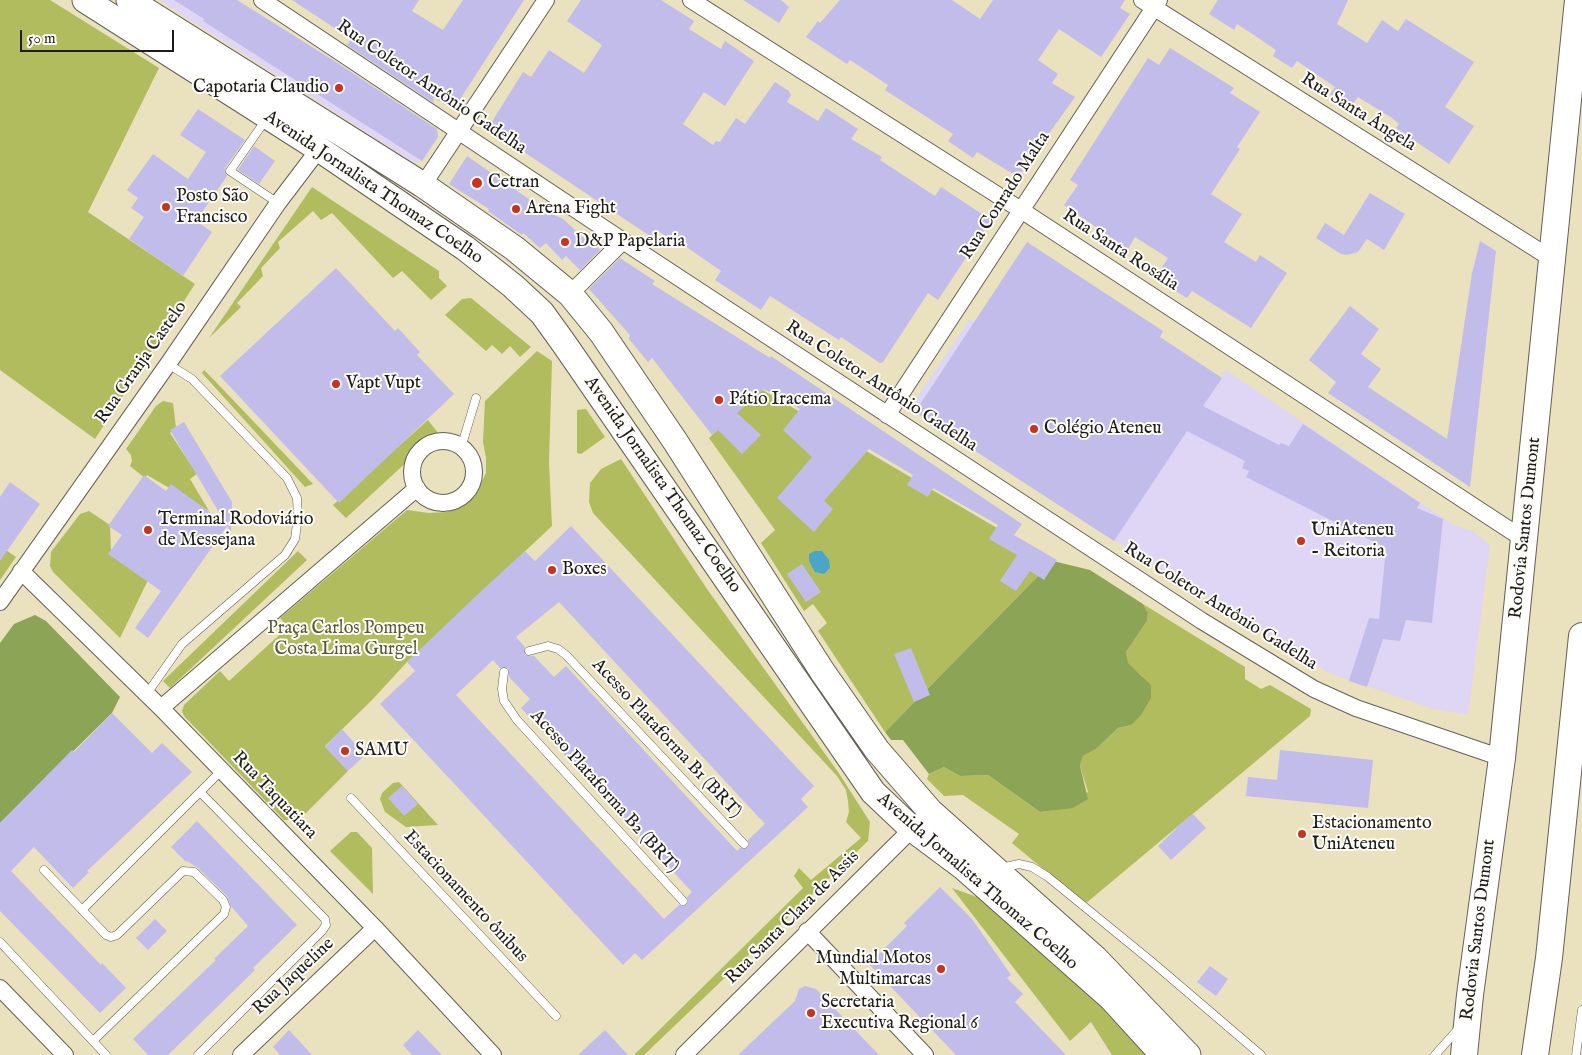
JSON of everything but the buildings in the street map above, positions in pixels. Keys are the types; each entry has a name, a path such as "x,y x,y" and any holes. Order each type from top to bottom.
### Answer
{"highway":[{"name":"Rodovia Santos Dumont","path":"1464,1055 1502,758 1578,0"},
{"path":"1535,1055 1550,958 1577,722 1582,636"}],"main road":[{"name":"Avenida Jornalista Thomaz Coelho","path":"85,0 319,149 465,248 513,286 542,313 873,792 912,829 963,868 1112,999 1163,1055"},
{"name":"Avenida Jornalista Thomaz Coelho","path":"129,0 423,185 514,248 570,294 600,332 669,434 867,735 930,811 1095,958 1188,1055"}],"street":[{"name":"Rua Coletor Antônio Gadelha","path":"262,0 623,241 1194,616 1314,689 1356,708 1502,758"},
{"path":"423,185 546,0"},
{"name":"Rua Santa Rosália","path":"691,0 1021,210 1524,540"},
{"name":"Rua Conrado Malta","path":"887,415 1021,210 1152,3"},
{"name":"Rua Santa Ângela","path":"1152,3 1552,260"},
{"name":"Rua Granja Castelo","path":"0,602 168,364 278,203 319,149"},
{"path":"570,294 623,241"},
{"path":"441,442 452,443 461,448 469,455 473,465 474,474 467,492 451,502 441,503 431,500 417,488 412,468 422,449 441,442"},
{"path":"161,708 417,488"},
{"name":"Rua Taquatiara","path":"21,571 161,708 375,928 493,1055"},
{"name":"Rua Santa Clara de Assis","path":"684,1055 930,811"},
{"name":"Rua Jaqueline","path":"241,1055 375,928"},
{"path":"807,931 925,1055"},
{"path":"0,988 65,1055"}],"lane":[{"path":"268,117 230,171 278,203"},
{"path":"146,695 182,644 285,555 295,539 298,517 297,498 287,478 192,379 168,364"},
{"path":"461,448 476,398"},
{"name":"Acesso Plataforma B1 (BRT)","path":"529,651 548,646 566,654 744,844"},
{"name":"Acesso Plataforma B2 (BRT)","path":"504,672 502,689 504,701 517,720 682,901"},
{"path":"82,910 221,771"},
{"path":"198,1055 326,925 325,919 200,792"},
{"name":"Estacionamento ônibus","path":"351,798 556,1016"},
{"path":"996,870 1019,864 1032,867 1048,877 1151,961 1260,1055"},
{"path":"44,870 106,935 116,935 183,871 194,872 223,900 226,907 224,914 94,1041"},
{"path":"0,942 106,1055"},
{"path":"1576,1055 1582,1010"},
{"path":"1435,1055 1468,1018"}],"shaded area":[{"path":"159,0 237,0 437,131 416,164"},
{"name":"UniAteneu - Reitoria","path":"970,319 1105,411 1187,427 1226,370 1452,524 1474,532 1490,545 1468,715 1431,708 1329,673 1111,538 911,406"}],"green space":[{"path":"0,0 50,0 159,68 88,212 195,284 95,439 0,370"},
{"path":"312,187 439,271 439,278 447,286 431,300 402,271 393,278 332,213 321,220 313,211 278,242 280,248 261,268 263,276 237,303 241,307 209,338"},
{"path":"471,298 531,347 520,357 510,346 502,354 492,345 486,351 445,315 462,299"},
{"name":"Praça Carlos Pompeu Costa Lima Gurgel","path":"537,351 552,361 549,462 552,526 407,662 325,746 348,771 299,820 284,820 184,716 182,711 184,705 220,671 229,681 288,627 280,618 407,510 429,513 447,512 466,502 479,487 486,473 483,442 485,401"},
{"path":"204,370 313,484 305,487 202,373"},
{"path":"761,389 1053,561 885,732 818,631 827,623 813,604 804,611 761,543 775,530 709,438"},
{"path":"163,401 173,403 176,428 170,433 197,474 190,479 209,511 147,475 145,478 130,466 132,461 131,455 126,449 156,406"},
{"path":"586,409 605,437 581,454 577,453 577,410"},
{"path":"428,420 438,433 346,518 333,505"},
{"path":"621,459 707,589 838,772 870,822 868,841 644,1055 634,1055 803,888 794,876 799,868 811,880 861,838 846,822 849,812 846,790 837,776 593,513 589,502 590,483 601,469"},
{"path":"89,511 110,525 111,553 150,576 120,638 53,572 50,566 51,552 80,514"},
{"path":"0,546 16,557 0,580"},
{"path":"298,551 307,560 170,688 163,681"},
{"path":"1053,561 1090,570 1143,604 1148,613 1147,621 1126,652 1128,663 1151,685 1151,698 1141,715 1131,725 1118,728 1096,749 1083,756 1080,766 1088,799 1073,808 1040,812 988,775 960,776 944,767 929,774 903,740 891,740 885,732"},
{"path":"1143,604 1245,667 1245,679 1261,689 1270,685 1311,709 1310,716 1085,904 1012,843 1019,834 963,795 944,796 927,779 929,774 944,767 960,776 988,775 1040,812 1054,810 1088,792 1080,766 1083,756 1096,749 1118,728 1131,725 1143,677 1127,663 1126,652 1147,621 1148,613"},
{"path":"35,615 46,621 120,697 112,713 0,823 0,643 14,624"},
{"path":"399,782 438,825 406,827 385,812 380,799 382,793 393,783"},
{"path":"351,832 357,832 372,848 373,894 330,851"},
{"path":"952,888 985,900 1106,1009 1152,1055 1112,1055 1091,1022 1070,1041"}],"water":[{"path":"815,551 822,551 829,560 830,568 824,574 815,572 809,561 809,554"}],"place":[{"name":"Capotaria Claudio","path":"339,88"},
{"name":"Cetran","path":"477,183"},
{"name":"Posto São Francisco","path":"166,207"},
{"name":"Arena Fight","path":"516,209"},
{"name":"D&P Papelaria","path":"565,242"},
{"name":"Vapt Vupt","path":"336,384"},
{"name":"Pátio Iracema","path":"719,400"},
{"name":"Colégio Ateneu","path":"1034,429"},
{"name":"Terminal Rodoviário de Messejana","path":"148,530"},
{"name":"UniAteneu - Reitoria","path":"1301,541"},
{"name":"Boxes","path":"552,570"},
{"name":"SAMU","path":"345,751"},
{"name":"Estacionamento UniAteneu","path":"1302,834"},
{"name":"Mundial Motos Multimarcas","path":"941,969"},
{"name":"Secretaria Executiva Regional 6","path":"811,1013"}]}
